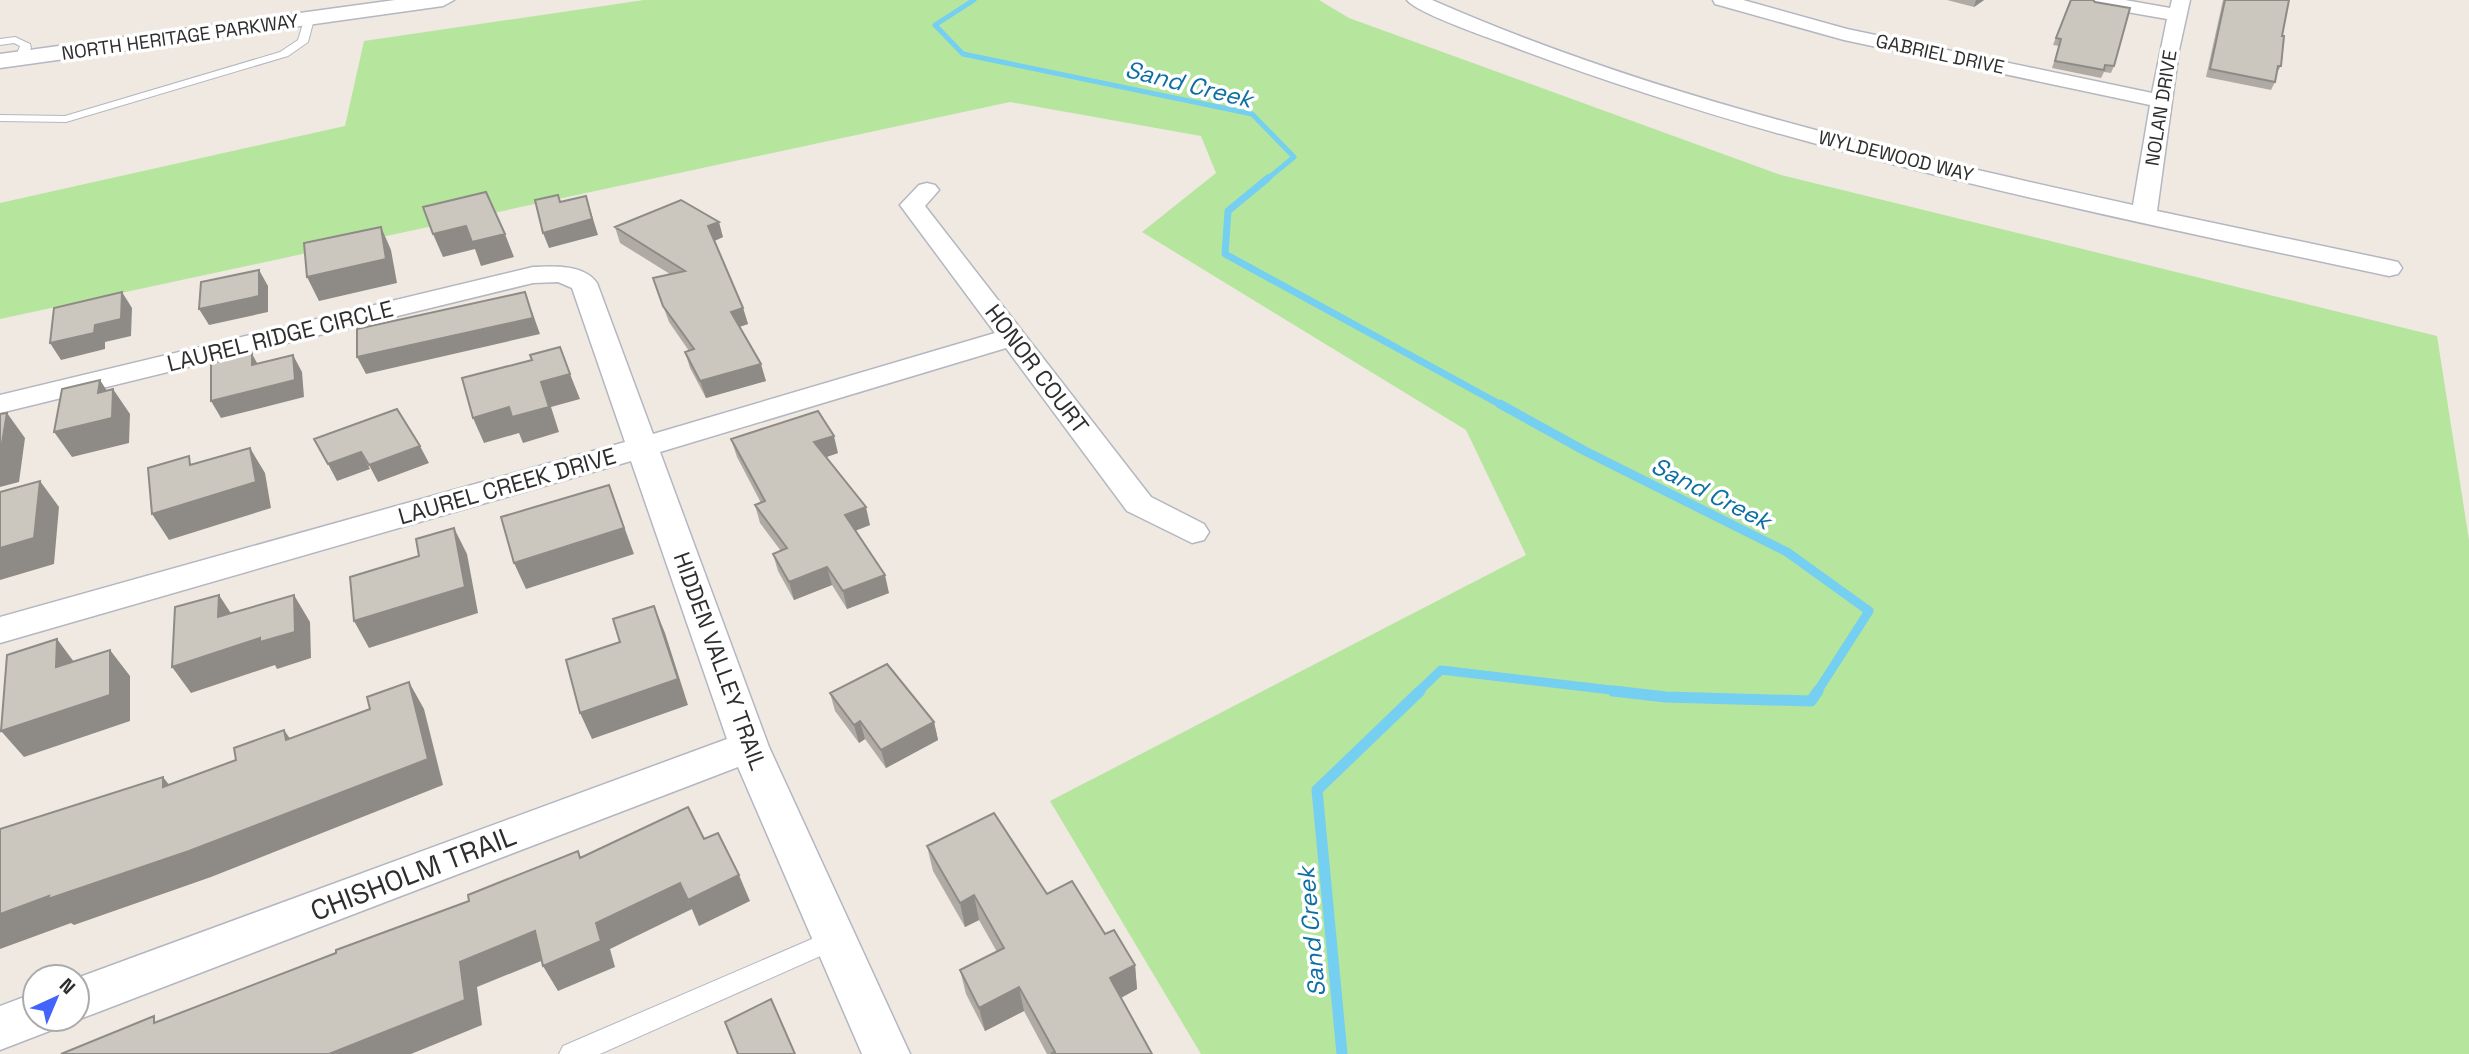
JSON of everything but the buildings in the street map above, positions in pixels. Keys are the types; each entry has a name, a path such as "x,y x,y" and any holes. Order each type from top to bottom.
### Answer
{"main road":[{"name":"NORTH HERITAGE PARKWAY","path":"10,60 443,0"}],"street":[{"name":"WYLDEWOOD WAY","path":"1416,0 1529,49 1602,74 1816,136 2144,216 2389,268"},
{"name":"GABRIEL DRIVE","path":"1722,0 1844,34 2161,101"},
{"path":"2093,0 2179,8"},
{"name":"NOLAN DRIVE","path":"2144,216 2161,101 2179,8"},
{"name":"HONOR COURT","path":"927,190 912,205 1139,504 1192,532"},
{"name":"LAUREL RIDGE CIRCLE","path":"0,404 533,275 561,274"},
{"name":"HIDDEN VALLEY TRAIL","path":"561,274 584,283 749,747 886,1054"},
{"name":"LAUREL CREEK DRIVE","path":"0,630 644,447 1013,337"},
{"name":"CHISHOLM TRAIL","path":"91,994 749,747"},
{"path":"0,1028 21,1020"}],"lane":[{"path":"0,118 16,116 38,122 66,119 276,57 303,42 309,19"},
{"path":"0,42 15,40 25,44 26,48 10,60"},
{"path":"572,1054 835,939"}],"green space":[{"path":"644,0 1319,0 1349,18 1781,175 2437,336 2469,540 2469,1054 1201,1054 1050,801 1526,555 1466,430 1142,232 1216,173 1201,136 1010,102 0,319 0,203 345,126 364,41"}],"waterway":[{"name":"Sand Creek","path":"974,0 935,25 963,54 1252,114 1294,157 1266,180"},
{"name":"Sand Creek","path":"1268,178 1228,211 1225,254 1503,406"},
{"name":"Sand Creek","path":"1500,404 1585,451 1787,552 1869,611 1817,692"},
{"name":"Sand Creek","path":"1418,692 1441,670 1628,692"},
{"name":"Sand Creek","path":"1342,1054 1317,790 1420,691"},
{"name":"Sand Creek","path":"1613,691 1666,697 1811,701 1818,691"}]}
